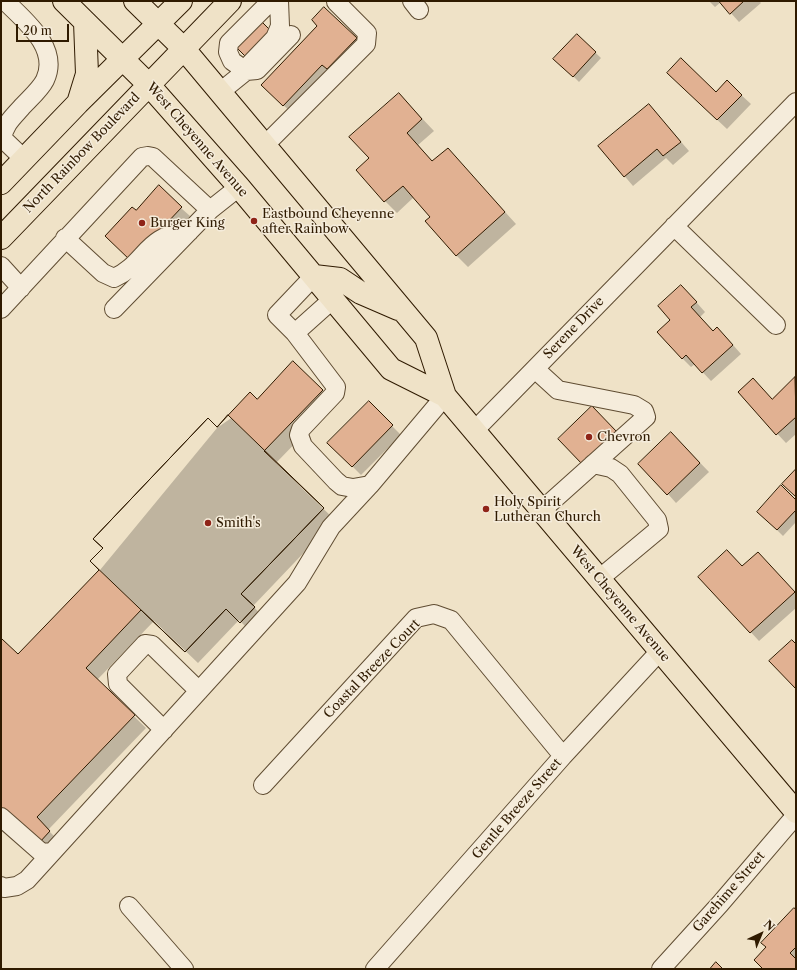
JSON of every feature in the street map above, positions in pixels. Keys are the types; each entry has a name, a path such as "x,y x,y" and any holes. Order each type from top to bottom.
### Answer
{"main road":[{"name":"West Cheyenne Avenue","path":"64,1 148,84 239,187 391,369 445,396"},
{"name":"West Cheyenne Avenue","path":"135,1 184,49 426,338 445,396 796,813"},
{"path":"1,183 78,103 181,1"},
{"name":"North Rainbow Boulevard","path":"1,238 148,84 230,1"},
{"path":"78,103 87,74 86,22"},
{"path":"314,276 340,279 361,294 401,310"}],"street":[{"path":"5,1 36,34 46,48 49,65 45,81 4,128 2,138 24,159"},
{"path":"274,1 267,5 229,43 228,52 232,61 246,71 257,70 291,35"},
{"path":"220,92 246,71 250,64 275,38 278,31 279,1"},
{"path":"264,146 366,44 367,34 336,2"},
{"name":"Serene Drive","path":"474,431 796,102"},
{"path":"1,309 65,238 142,157 153,157 210,210"},
{"path":"114,309 210,210 239,187"},
{"path":"674,226 776,325"},
{"path":"65,238 103,273 114,278 124,273 161,238 175,232 189,232"},
{"path":"1,266 21,288"},
{"path":"314,276 277,315 295,333 336,387 334,394 301,429 299,435 303,446 342,486 353,488 370,485"},
{"path":"295,333 333,299"},
{"path":"534,369 558,390 634,405 644,411 646,417 542,511"},
{"path":"1,886 4,888 16,886 27,880 164,730 297,583 331,526 370,485 445,396"},
{"path":"593,464 610,468 620,474 657,520 659,529 599,578"},
{"name":"Coastal Breeze Court","path":"264,786 416,618 434,614 451,620 564,756"},
{"path":"164,730 118,684 116,674 145,644 152,645 199,691"},
{"name":"Gentle Breeze Street","path":"375,969 564,756 660,651"},
{"name":"Garehime Street","path":"661,969 720,904 796,813"},
{"path":"1,817 42,853 52,852"},
{"path":"129,906 184,969"}],"building":[{"path":"719,1 744,1 730,14"},
{"path":"324,7 357,38 327,69 322,65 283,106 261,85 317,26 312,20"},
{"path":"260,20 272,32 246,57 235,46"},
{"path":"577,34 596,52 573,77 553,59"},
{"path":"681,58 716,92 727,80 742,95 717,120 667,73"},
{"path":"399,93 422,119 407,133 432,161 448,148 505,212 456,256 425,221 430,217 403,186 384,202 356,170 369,158 349,137"},
{"path":"649,104 681,142 663,156 657,149 624,177 598,146"},
{"name":"Burger King","path":"159,185 182,207 131,261 105,236 132,207 136,210"},
{"path":"681,285 697,302 691,307 713,331 717,327 733,345 702,373 686,355 682,359 657,332 670,320 658,306"},
{"path":"293,361 323,390 264,451 324,508 241,594 255,607 240,623 226,609 185,652 141,610 86,668 135,715 37,817 50,831 39,843 1,807 1,640 2,639 18,654 99,570 90,561 103,548 93,539 208,418 217,427 250,392 257,399"},
{"path":"795,377 796,417 776,435 738,392 753,378 772,399"},
{"path":"369,401 393,425 352,467 327,443"},
{"path":"592,406 617,432 583,465 558,439"},
{"name":"Smith's","path":"228,415 324,508 241,594 255,607 240,623 226,609 185,652 90,561 103,548 93,539 208,418 217,427"},
{"path":"671,432 700,463 667,495 638,464"},
{"path":"796,469 796,497 782,484"},
{"path":"781,485 796,500 796,510 777,530 757,512"},
{"path":"727,550 742,566 758,552 795,592 750,633 698,577"},
{"path":"792,640 796,644 796,689 769,661"},
{"path":"794,908 796,909 796,947 790,953 796,959 796,969 763,969 754,960 766,947 761,943"},
{"path":"716,962 723,969 710,969"}],"place":[{"name":"Eastbound Cheyenne after Rainbow","path":"254,221"},
{"name":"Burger King","path":"142,223"},
{"name":"Chevron","path":"589,437"},
{"name":"Holy Spirit Lutheran Church","path":"486,509"},
{"name":"Smith's","path":"208,523"}]}
